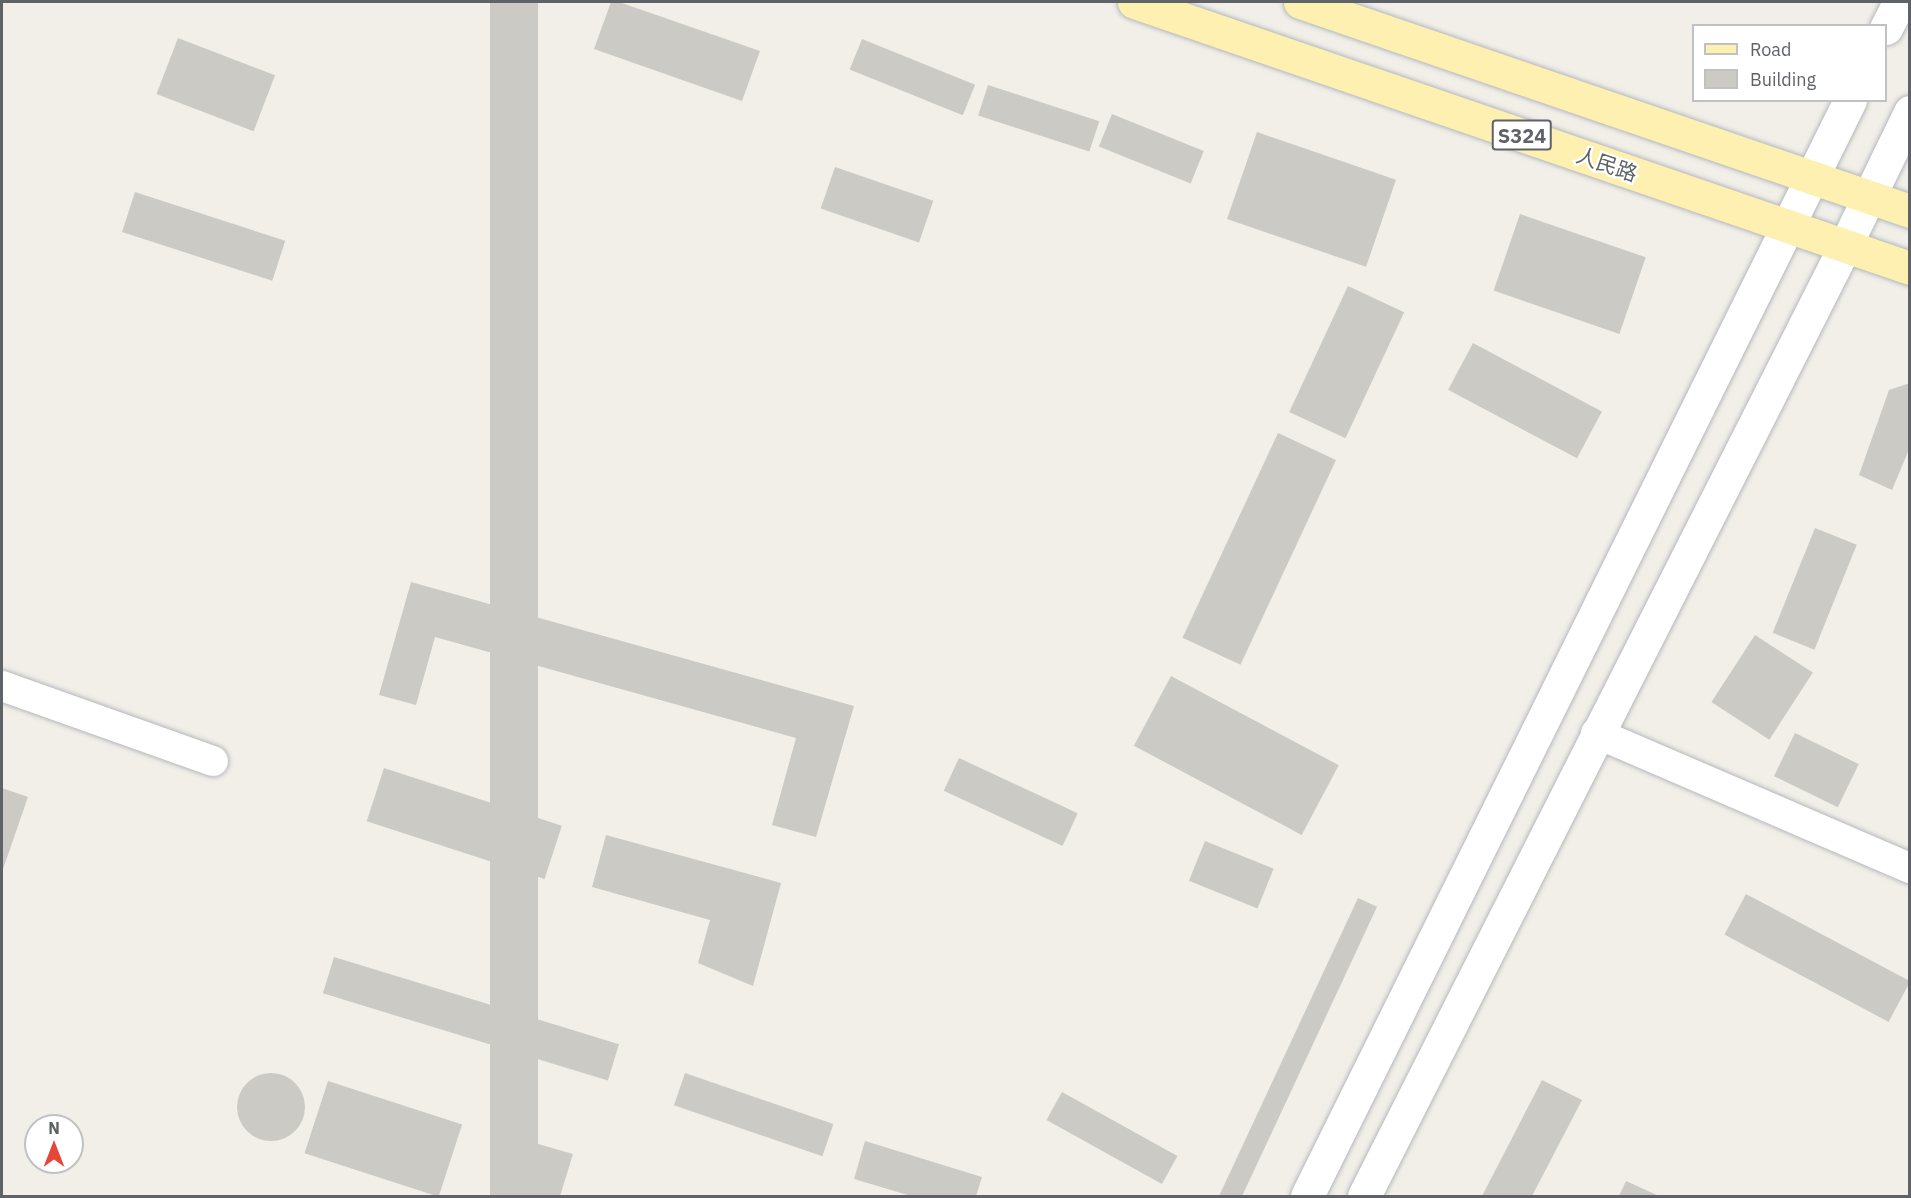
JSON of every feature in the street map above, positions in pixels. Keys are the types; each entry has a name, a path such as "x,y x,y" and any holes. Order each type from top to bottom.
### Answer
{"main road":[{"name":"人民路","path":"1134,2 1910,268"},
{"path":"1300,2 1910,211"}],"street":[{"path":"1887,26 1899,2"},
{"path":"1307,1197 1849,102"},
{"path":"1364,1197 1596,734 1845,246 1910,112"},
{"path":"2,686 213,761"},
{"path":"1596,734 1910,868"}],"building":[{"path":"490,2 538,2 538,1196 490,1196"},
{"path":"611,2 619,2 760,51 742,101 594,49"},
{"path":"178,38 275,75 254,131 156,94"},
{"path":"862,39 975,85 963,115 850,70"},
{"path":"988,85 1099,121 1089,152 978,115"},
{"path":"1112,114 1204,151 1191,184 1099,146"},
{"path":"1257,132 1396,180 1366,267 1227,219"},
{"path":"835,167 933,201 919,242 821,209"},
{"path":"135,192 285,241 272,281 122,232"},
{"path":"1520,214 1646,257 1619,334 1494,291"},
{"path":"1348,286 1404,312 1345,438 1289,412"},
{"path":"1473,343 1602,412 1577,458 1448,390"},
{"path":"1910,383 1910,447 1892,490 1859,475 1889,390"},
{"path":"1278,433 1336,460 1240,665 1182,638"},
{"path":"1815,528 1857,545 1814,650 1773,633"},
{"path":"411,582 854,706 816,837 772,825 796,738 435,637 416,705 379,695"},
{"path":"1755,635 1813,673 1769,740 1711,702"},
{"path":"1171,676 1339,765 1302,835 1134,746"},
{"path":"1795,733 1859,764 1838,807 1774,776"},
{"path":"959,758 1078,813 1063,846 944,791"},
{"path":"384,768 562,826 545,879 367,821"},
{"path":"2,788 28,797 2,872"},
{"path":"606,835 781,883 753,986 698,963 710,920 592,887"},
{"path":"1205,841 1274,869 1258,909 1189,881"},
{"path":"1746,894 1910,981 1889,1022 1724,935"},
{"path":"1358,898 1377,907 1242,1196 1219,1196"},
{"path":"334,957 619,1044 608,1080 323,993"},
{"path":"264,1073 278,1073 290,1078 300,1088 305,1107 300,1126 290,1136 278,1141 264,1141 252,1136 242,1126 237,1114 237,1100 242,1088 252,1078"},
{"path":"685,1073 833,1124 822,1156 674,1105"},
{"path":"1542,1080 1582,1100 1532,1196 1482,1196"},
{"path":"328,1081 462,1125 439,1196 305,1153"},
{"path":"1062,1092 1177,1156 1162,1184 1046,1120"},
{"path":"521,1139 573,1154 560,1196 504,1196"},
{"path":"865,1141 982,1177 976,1196 911,1196 854,1179"},
{"path":"1626,1181 1659,1196 1619,1196"}]}
